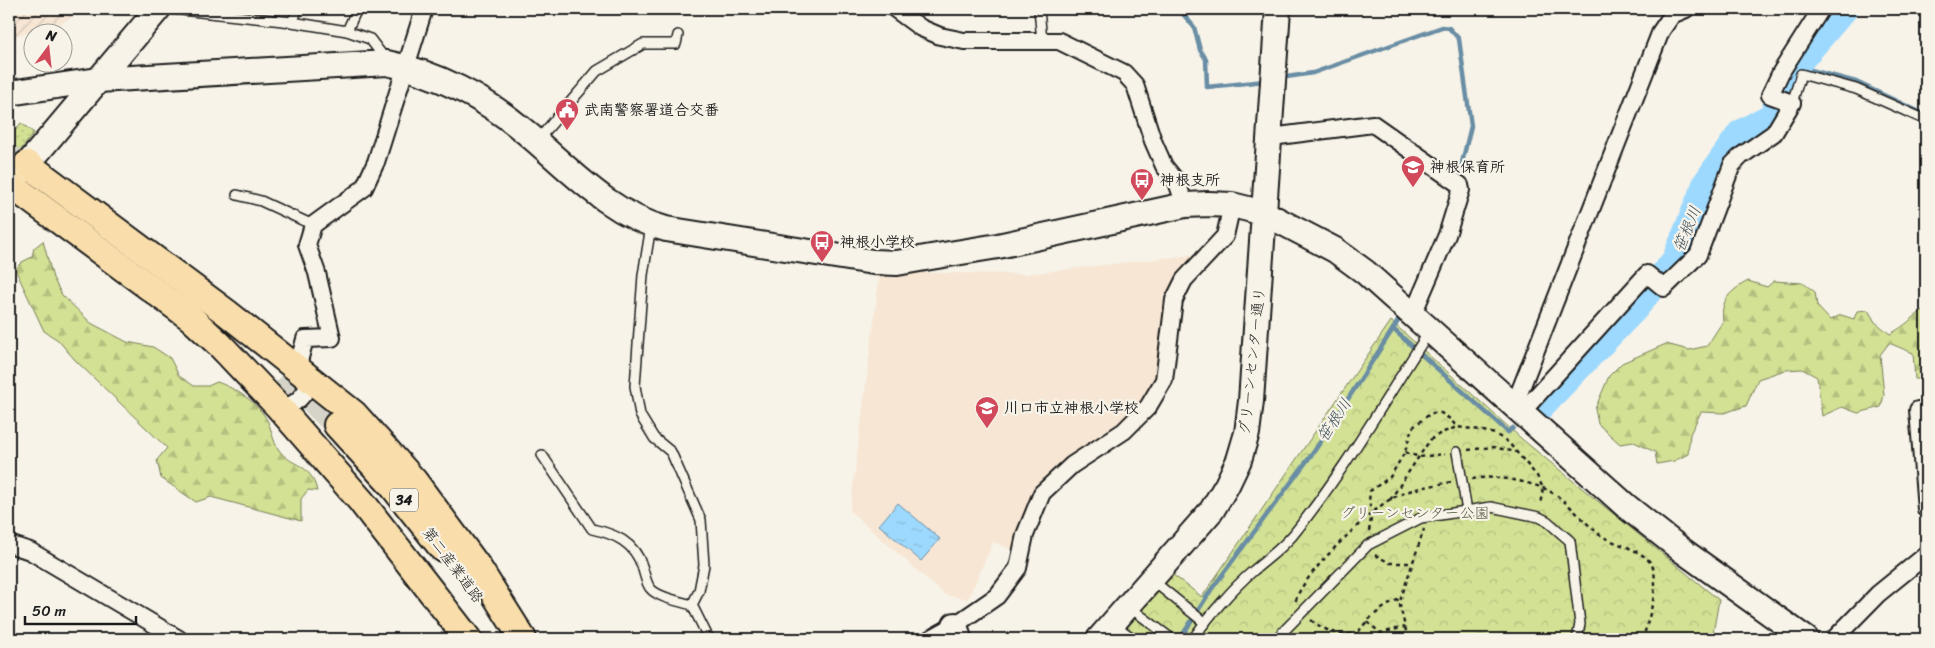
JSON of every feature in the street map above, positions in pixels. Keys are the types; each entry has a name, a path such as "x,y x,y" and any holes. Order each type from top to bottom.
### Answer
{"main road":[{"path":"28,164 197,324 278,406 361,501 468,639"},
{"path":"10,186 103,236 303,373 354,414 414,481 477,566 523,639"},
{"name":"第二産業道路","path":"486,639 423,552 378,497 331,431 390,484 437,542 506,639"}],"street":[{"path":"10,186 158,9"},
{"path":"278,406 284,408 290,406 307,390 309,383 303,373 305,339 332,338 317,273 307,246 313,225 364,188 376,162 397,65 424,9"},
{"path":"895,9 921,28 940,36 964,41 1059,41 1087,53 1124,73 1135,85 1153,141 1164,166 1177,182 1185,205"},
{"name":"グリーンセンター通り","path":"1106,632 1212,510 1228,485 1239,460 1247,433 1271,137 1278,9"},
{"path":"1518,410 1662,31 1672,15 1686,9"},
{"path":"1518,410 1647,274 1664,288 1698,255 1732,165 1741,156 1774,133 1792,103 1770,95 1821,9 1828,11 1829,9"},
{"path":"9,93 98,80 397,65 443,81 503,114 620,211 651,226 873,262 897,263 998,246 1185,205 1232,205 1264,213 1335,250 1365,272 1626,506 1669,540 1806,639"},
{"path":"1271,137 1373,124 1460,185 1461,190 1447,235 1413,314"},
{"path":"930,639 957,632 997,596 1018,568 1025,536 1042,493 1072,466 1124,430 1148,407 1164,380 1174,300 1184,280 1225,236 1232,205"},
{"path":"1918,410 1926,509"},
{"path":"9,544 30,551 179,639"},
{"path":"1834,639 1878,594 1926,555"}],"lane":[{"path":"172,9 292,22 347,31 370,39 397,65"},
{"path":"292,22 298,9"},
{"path":"347,31 357,9"},
{"path":"1039,9 1042,41"},
{"path":"537,141 597,71 643,44 676,44 678,35"},
{"path":"1792,103 1801,74 1856,89 1926,120"},
{"path":"237,195 261,201 313,225"},
{"path":"651,226 642,275 635,386 640,415 654,438 671,452 701,520 704,564 699,591 692,605"},
{"path":"1193,639 1252,571 1270,558 1293,534 1323,493 1430,330"},
{"path":"1457,452 1467,511"},
{"path":"542,455 592,529 612,533 625,540 640,561 650,588 664,596 692,605 709,639"},
{"path":"1276,639 1366,546 1421,518 1491,507 1539,517 1547,521 1570,541 1573,547 1580,624 1577,639"},
{"path":"1152,580 1205,623"},
{"path":"1128,606 1172,639"},
{"path":"1106,632 1134,639"}],"path":[{"path":"1411,563 1390,563 1366,546 1372,513 1369,502 1370,491 1390,477 1405,452 1412,428 1431,413 1441,413 1457,427"},
{"path":"1390,500 1430,440 1441,433 1457,427 1495,434 1508,442 1527,462 1543,488 1539,517"},
{"path":"1358,632 1342,635 1327,630 1300,615 1297,594 1340,543 1372,513 1390,500 1413,489 1489,476 1543,488 1558,498 1604,537 1626,546 1650,563 1654,571 1653,594 1643,639"},
{"path":"1408,639 1400,606 1411,563 1422,540 1425,526 1421,518"},
{"path":"1355,639 1358,632 1367,622 1387,605 1401,598"},
{"path":"1367,622 1381,633 1405,627"}],"shaded area":[{"path":"9,9 84,9 63,22 22,22 22,34 9,38"},
{"name":"川口市立神根小学校","path":"1199,254 1180,274 1155,387 1126,419 1059,465 1038,487 1027,504 1013,550 993,542 968,599 945,595 850,511 880,272 1027,274"}],"green space":[{"path":"21,123 34,133 9,165 9,139"},
{"path":"43,241 53,278 62,295 91,323 127,342 153,347 170,358 179,376 194,386 208,386 217,382 239,392 259,409 268,422 275,444 279,450 289,460 310,474 314,481 317,491 308,490 301,499 301,521 211,497 196,502 161,478 157,460 167,448 75,360 58,340 44,331 15,269 22,262 32,257 34,248"},
{"path":"1748,281 1767,287 1774,281 1803,283 1815,292 1817,306 1830,320 1841,315 1854,319 1857,311 1868,310 1875,322 1890,334 1926,308 1926,379 1915,379 1913,353 1889,343 1880,355 1884,395 1881,407 1858,413 1842,407 1822,416 1817,377 1802,369 1785,370 1758,379 1746,406 1724,413 1701,412 1690,434 1688,454 1674,461 1657,464 1655,452 1634,442 1620,444 1598,424 1595,409 1609,376 1622,363 1666,344 1689,350 1707,346 1723,321 1723,307 1728,297"},
{"name":"グリーンセンター公園","path":"1391,321 1523,440 1719,600 1712,639 1115,639 1172,574 1202,597"}],"water":[{"path":"898,503 940,539 921,561 879,525"}],"waterway":[{"path":"1181,9 1194,27 1200,50 1206,59 1207,87 1265,81"},
{"name":"笹根川","path":"1541,407 1636,308 1675,259 1706,182 1740,133 1771,116 1796,66 1845,9"},
{"path":"1280,78 1313,73 1442,27 1449,28 1459,39 1471,126 1458,179"},
{"name":"笹根川","path":"1796,66 1856,82 1926,115"},
{"path":"1393,329 1402,315"},
{"name":"笹根川","path":"1180,639 1211,590 1315,450 1393,329 1508,432 1513,428"}],"tunnel":[{"path":"9,157 42,182"},
{"path":"285,373 337,425"}],"place":[{"name":"武南警察署道合交番","path":"567,131"},
{"name":"神根保育所","path":"1413,188"},
{"name":"神根支所","path":"1142,201"},
{"name":"神根小学校","path":"822,263"},
{"name":"川口市立神根小学校","path":"987,429"}]}
